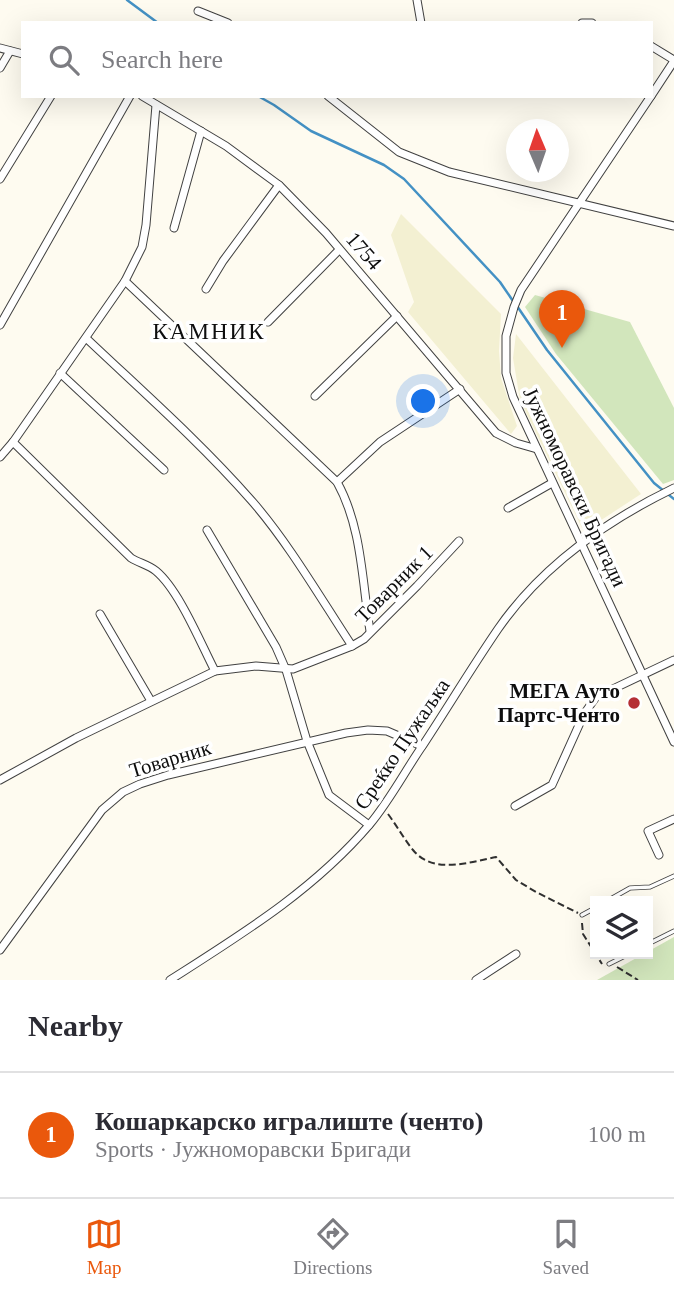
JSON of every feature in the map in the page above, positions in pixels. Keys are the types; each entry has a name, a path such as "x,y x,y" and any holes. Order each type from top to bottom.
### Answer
{"street":[{"path":"417,0 421,21"},
{"path":"198,11 223,21"},
{"path":"653,47 674,60"},
{"path":"0,48 21,54"},
{"path":"0,68 10,51"},
{"name":"Јужноморавски Бригади","path":"653,93 674,60"},
{"path":"0,179 50,98"},
{"path":"0,325 129,98"},
{"name":"1754","path":"145,98 201,131 279,185 397,316 496,433 537,449"},
{"path":"331,98 399,152 424,163 449,172 674,226"},
{"name":"Јужноморавски Бригади","path":"650,98 521,290 506,336 506,373 513,397 552,483 674,742"},
{"path":"0,457 125,281 142,247 156,105"},
{"path":"174,228 201,131"},
{"path":"206,289 223,261 279,185"},
{"path":"268,322 339,250"},
{"path":"125,281 337,482 352,512 370,631"},
{"path":"315,396 397,316"},
{"path":"86,338 179,426 251,501 304,572 352,646"},
{"path":"60,373 164,470"},
{"path":"337,482 380,442 460,389"},
{"path":"13,442 131,558 149,566 163,579 177,599 215,671"},
{"path":"508,508 552,483"},
{"name":"Среќко Пужаљка","path":"170,980 290,900 328,869 383,808 499,628 529,591 556,564 582,544 640,506 673,489"},
{"path":"207,530 276,647 286,670 307,741 329,795 369,824"},
{"name":"Товарник 1","path":"0,780 76,738 215,671 256,666 286,670 352,646 364,639 459,541"},
{"path":"100,614 151,701"},
{"path":"514,806 552,785 584,715 596,697 674,660"},
{"name":"Товарник","path":"0,950 102,810 123,792 167,775 307,741 368,730 387,731 422,746"},
{"path":"659,855 648,831 674,819"},
{"path":"476,980 516,954"}],"lane":[{"path":"616,896 630,888 650,887 674,876"},
{"path":"582,915 590,911"},
{"path":"653,942 674,931"},
{"path":"609,964 619,959"}],"path":[{"path":"383,808 415,853 436,865 460,864 496,857 516,880 582,915 583,934 602,964 609,964"},
{"path":"616,966 638,980"}],"shaded area":[{"path":"401,214 501,314 501,378 517,426 511,434 408,312 414,302 391,235"},
{"path":"516,334 641,494 589,528 582,528 520,400 513,358"}],"green space":[{"path":"535,295 630,322 674,408 674,480 663,484 556,354 525,307"},
{"path":"674,937 674,980 597,980 635,959 653,959 653,949"}],"waterway":[{"path":"127,0 155,21"},
{"path":"262,98 311,131 384,165 404,179 500,282 513,301"},
{"path":"517,306 547,350 654,483 674,499"}],"place":[{"name":"Кошаркарско игралиште (ченто)","path":"562,348"},
{"name":"МЕГА Ауто Партс-Ченто","path":"634,703"}],"district":[{"name":"КАМНИК","path":"209,331"}]}
